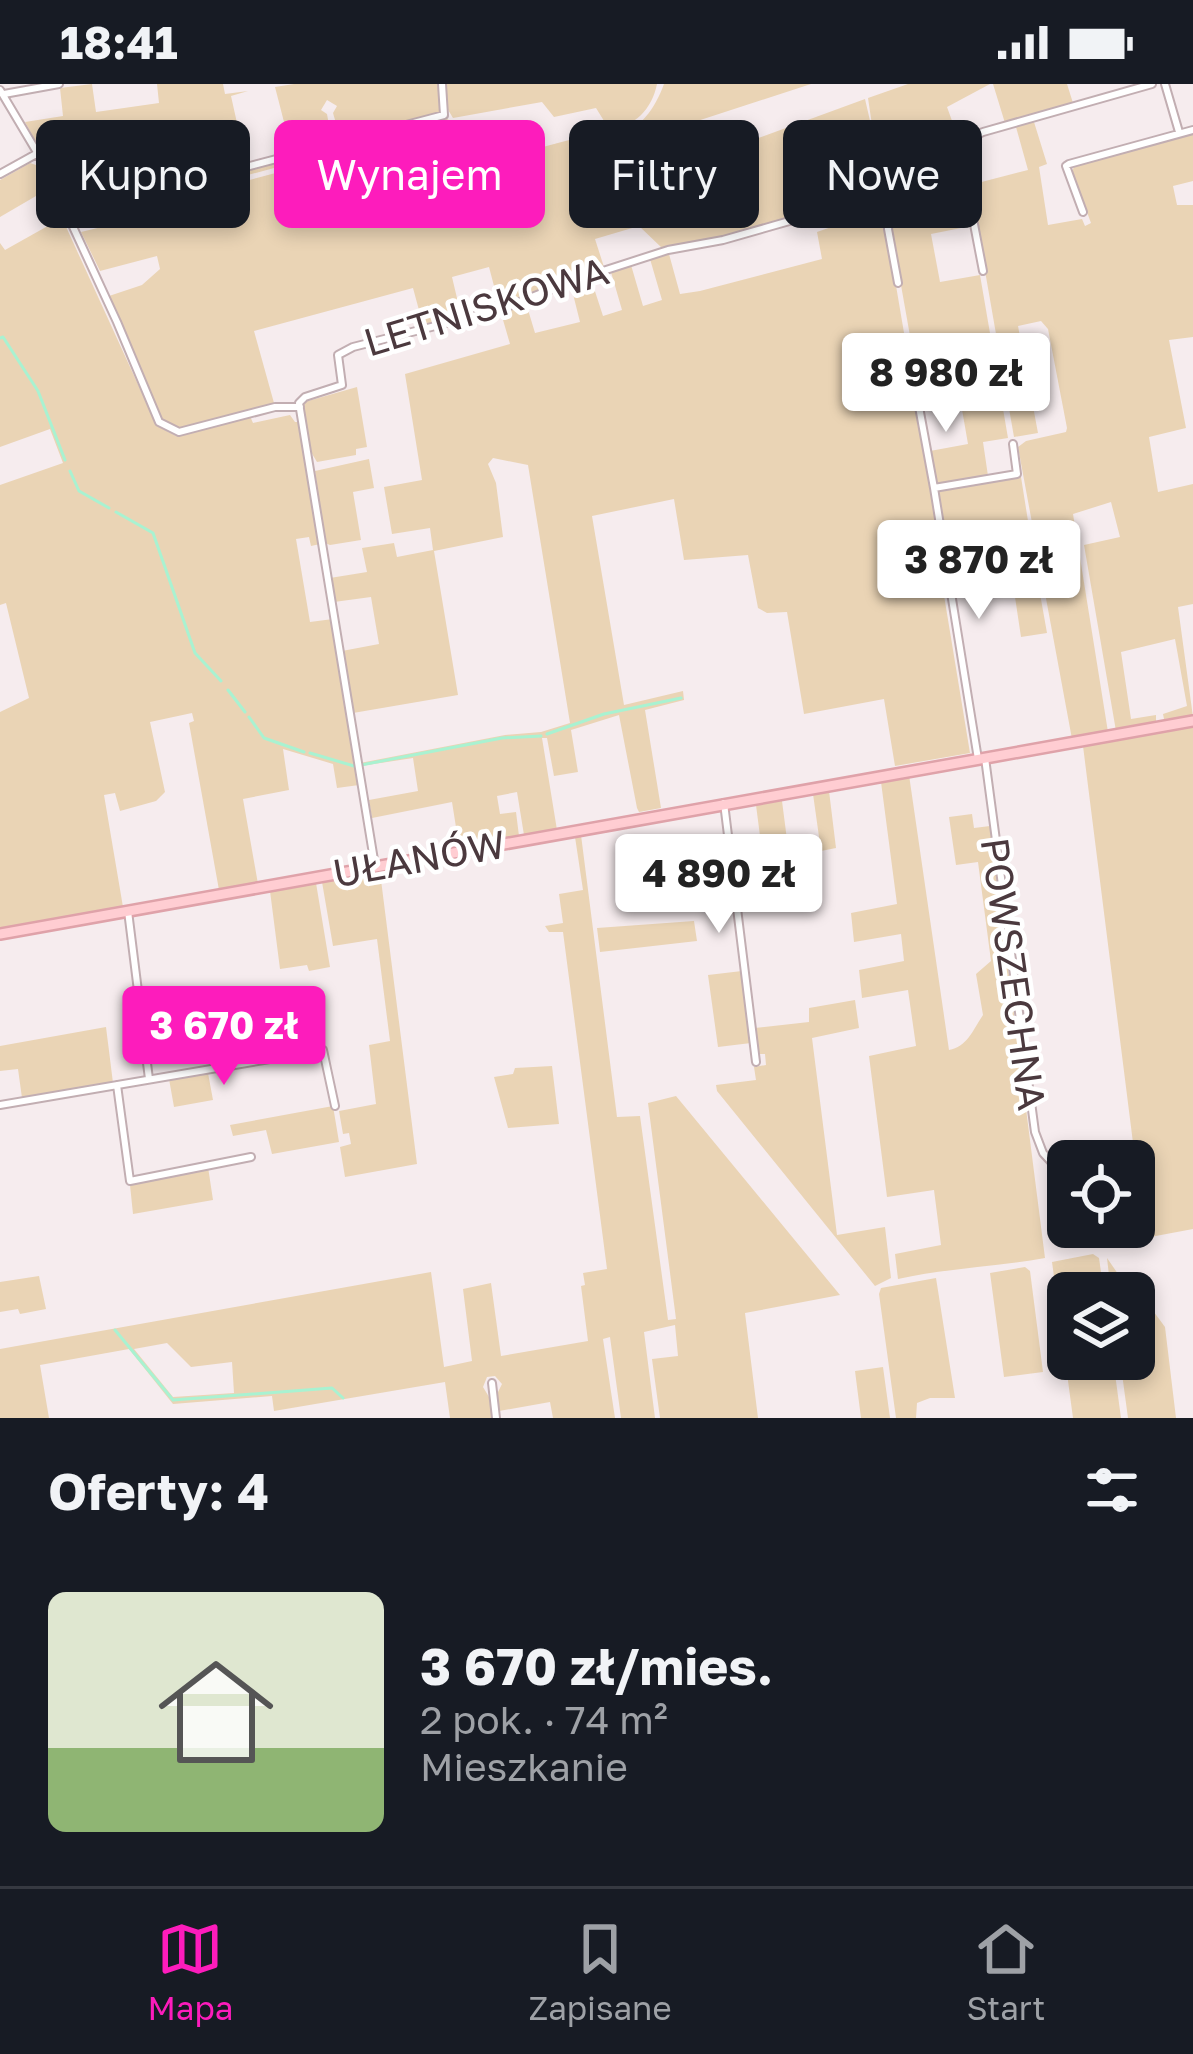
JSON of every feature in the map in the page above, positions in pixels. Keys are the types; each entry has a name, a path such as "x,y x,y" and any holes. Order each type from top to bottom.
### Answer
{"street":[{"path":"36,150 1,93 59,84"},
{"path":"250,166 444,115 442,84"},
{"name":"LETNISKOWA","path":"982,132 1152,84"},
{"path":"1166,84 1179,132"},
{"path":"1083,212 1066,166 1193,130"},
{"path":"0,174 36,154"},
{"name":"LETNISKOWA","path":"300,406 305,397 341,385 337,357 353,346 502,309 668,250 783,223"},
{"path":"73,228 155,418 174,432 275,407 300,406 375,866"},
{"path":"889,228 898,284"},
{"path":"974,228 982,271"},
{"name":"POWSZECHNA","path":"910,358 982,758 1035,1132 1047,1157"},
{"path":"934,488 1017,474 1013,444"},
{"name":"UŁANÓW","path":"0,934 1193,721"},
{"path":"724,803 756,1063"},
{"path":"128,911 149,1079"},
{"path":"0,1105 323,1050 335,1106"},
{"path":"117,1085 130,1181 251,1156"},
{"path":"492,1383 496,1418"}],"shaded area":[{"path":"92,84 96,112 159,103 157,84 223,84 225,94 248,91 231,96 236,120 38,120 63,116 60,88"},
{"path":"438,84 440,113 414,120 335,120 337,106 327,100 321,110 328,120 284,120 275,87"},
{"path":"446,84 657,84 651,101 634,120 603,120 596,108 554,117 542,102 453,118 447,108"},
{"path":"664,84 811,84 700,120 643,120"},
{"path":"908,84 990,84 947,107 952,120 871,120 868,98"},
{"path":"993,84 1067,84 1073,103 1005,123"},
{"path":"865,99 870,120 808,120"},
{"path":"36,120 36,142 25,122"},
{"path":"1034,122 1047,164 1039,167 1048,225 1082,219 1085,226 1091,223 1072,171 1075,165 1193,134 1193,181 1173,186 1177,205 1193,205 1193,337 1169,340 1186,428 1149,437 1158,492 1193,484 1193,604 1178,607 1193,717 1164,719 1163,714 1187,706 1175,639 1121,652 1131,719 1156,715 1156,721 1116,731 1084,545 1120,537 1111,502 1073,514 1108,732 1072,739 1018,447 1067,428 1048,329 1041,321 1018,326 1038,433 1014,437 978,228 982,228 982,182 1028,170 1016,127"},
{"path":"783,129 783,219 759,226 759,138"},
{"path":"569,140 569,228 632,228 595,239 604,267 504,305 499,305 489,267 452,277 461,315 423,325 413,288 254,331 274,403 181,428 160,416 109,296 142,285 160,269 157,256 100,271 81,232 97,228 250,228 250,180 274,173 274,228 545,228 545,146"},
{"path":"274,162 274,168 250,175 250,169"},
{"path":"30,163 36,165 36,196 0,217 0,180"},
{"path":"44,228 67,228 157,426 176,436 250,416 253,423 290,415 300,422 320,544 311,546 309,537 296,539 310,622 333,619 359,785 337,788 333,764 283,749 289,790 243,799 258,884 219,890 189,723 194,721 192,713 150,722 165,792 156,801 120,811 115,793 104,795 123,907 0,930 0,712 29,698 6,603 0,605 0,485 63,463 50,429 0,447 0,243 5,250"},
{"path":"641,228 753,228 715,239 662,248"},
{"path":"886,228 970,753 895,766 884,699 804,714 787,612 767,613 758,608 748,555 684,560 674,499 592,516 624,705 683,691 684,700 645,710 661,808 639,812 637,808 619,715 571,730 578,772 554,776 547,738 542,738 557,830 524,835 517,792 497,796 500,814 516,812 519,836 459,846 452,802 372,818 369,800 418,791 413,758 360,763 570,723 528,465 493,458 488,464 496,483 503,537 434,551 458,695 353,713 342,651 379,644 371,597 334,602 330,578 367,572 362,548 394,543 397,557 433,550 430,528 392,534 384,487 422,480 405,374 510,344 501,313 526,303 535,333 580,322 571,286 591,279 603,316 622,310 611,272 631,265 643,306 662,300 650,259 669,254 680,294 700,291 822,259 817,232"},
{"path":"891,228 961,228 931,234 940,282 980,275 1008,438 983,442 988,476 936,486 930,451 968,444 956,375 918,381"},
{"path":"357,387 367,447 356,449 356,455 317,462 308,447 301,403"},
{"path":"369,459 374,488 353,492 361,540 325,543 315,471"},
{"path":"1021,477 1028,521 945,538 937,492"},
{"path":"1034,560 1047,633 1021,637 1010,564"},
{"path":"1193,726 1193,1229 1155,1236 1155,1140 1133,1140 1083,746"},
{"path":"909,775 949,1050 965,1042 983,1015 976,974 991,961 978,862 956,865 949,817 972,814 974,828 990,826 1045,1258 898,1279 895,1254 941,1245 934,1190 887,1197 869,1056 916,1046 908,990 862,998 859,970 904,961 901,934 854,942 851,913 897,904 881,782"},
{"path":"829,791 836,848 821,851 813,794"},
{"path":"782,801 790,863 764,867 756,805"},
{"path":"581,835 617,1117 640,1116 668,1320 676,1319 648,1103 676,1096 840,1295 745,1313 758,1418 660,1418 652,1359 678,1356 675,1325 644,1332 655,1418 621,1418 610,1337 603,1339 615,1418 553,1418 550,1402 499,1411 497,1394 502,1384 495,1376 487,1377 483,1387 492,1418 450,1418 445,1382 274,1411 272,1396 173,1404 129,1349 40,1365 49,1418 0,1418 0,1349 431,1272 444,1367 472,1361 463,1289 491,1283 501,1356 588,1341 583,1273 607,1269 563,932 549,932 545,926 563,923 559,894 583,890 575,837","holes":["167,1343 191,1367 232,1362 234,1393 173,1397 134,1349"]},
{"path":"380,872 417,1164 345,1177 340,1147 351,1144 349,1133 343,1134 339,1111 376,1104 369,1045 390,1041 377,939 333,946 322,882"},
{"path":"316,883 330,967 280,969 270,891"},
{"path":"694,921 697,941 600,952 597,928"},
{"path":"742,971 751,1043 718,1047 708,975"},
{"path":"855,1000 859,1028 812,1038 837,1235 885,1227 891,1278 875,1286 716,1085 756,1080 754,1067 766,1065 765,1054 758,1054 755,1028 809,1022 809,1008"},
{"path":"106,1027 113,1083 22,1098 18,1069 0,1071 0,1046"},
{"path":"552,1066 559,1124 508,1128 494,1077 513,1074 515,1068"},
{"path":"208,1073 213,1100 174,1107 169,1079"},
{"path":"333,1106 339,1142 272,1154 266,1130 233,1136 230,1125"},
{"path":"208,1167 213,1200 133,1214 130,1185"},
{"path":"1093,1254 1099,1258 1101,1272 1053,1272 1052,1262"},
{"path":"1025,1267 1030,1271 1043,1372 1004,1377 990,1273"},
{"path":"39,1276 46,1309 0,1312 0,1282"},
{"path":"936,1278 955,1398 930,1398 917,1403 916,1418 896,1418 879,1294 881,1288"},
{"path":"1155,1313 1165,1327 1176,1418 1128,1418 1123,1380 1155,1380"},
{"path":"883,1367 890,1418 861,1418 855,1371"},
{"path":"1068,1380 1116,1380 1121,1418 1073,1418"}],"waterway":[{"path":"0,338 38,391 65,460"},
{"path":"70,471 79,491 109,508"},
{"path":"116,512 153,533 195,653 221,681"},
{"path":"228,690 245,712"},
{"path":"547,734 604,714 681,698"},
{"path":"249,717 264,738 304,752"},
{"path":"361,765 502,738 541,736"},
{"path":"310,753 354,766"},
{"path":"115,1330 173,1400 332,1388 343,1398"}]}
